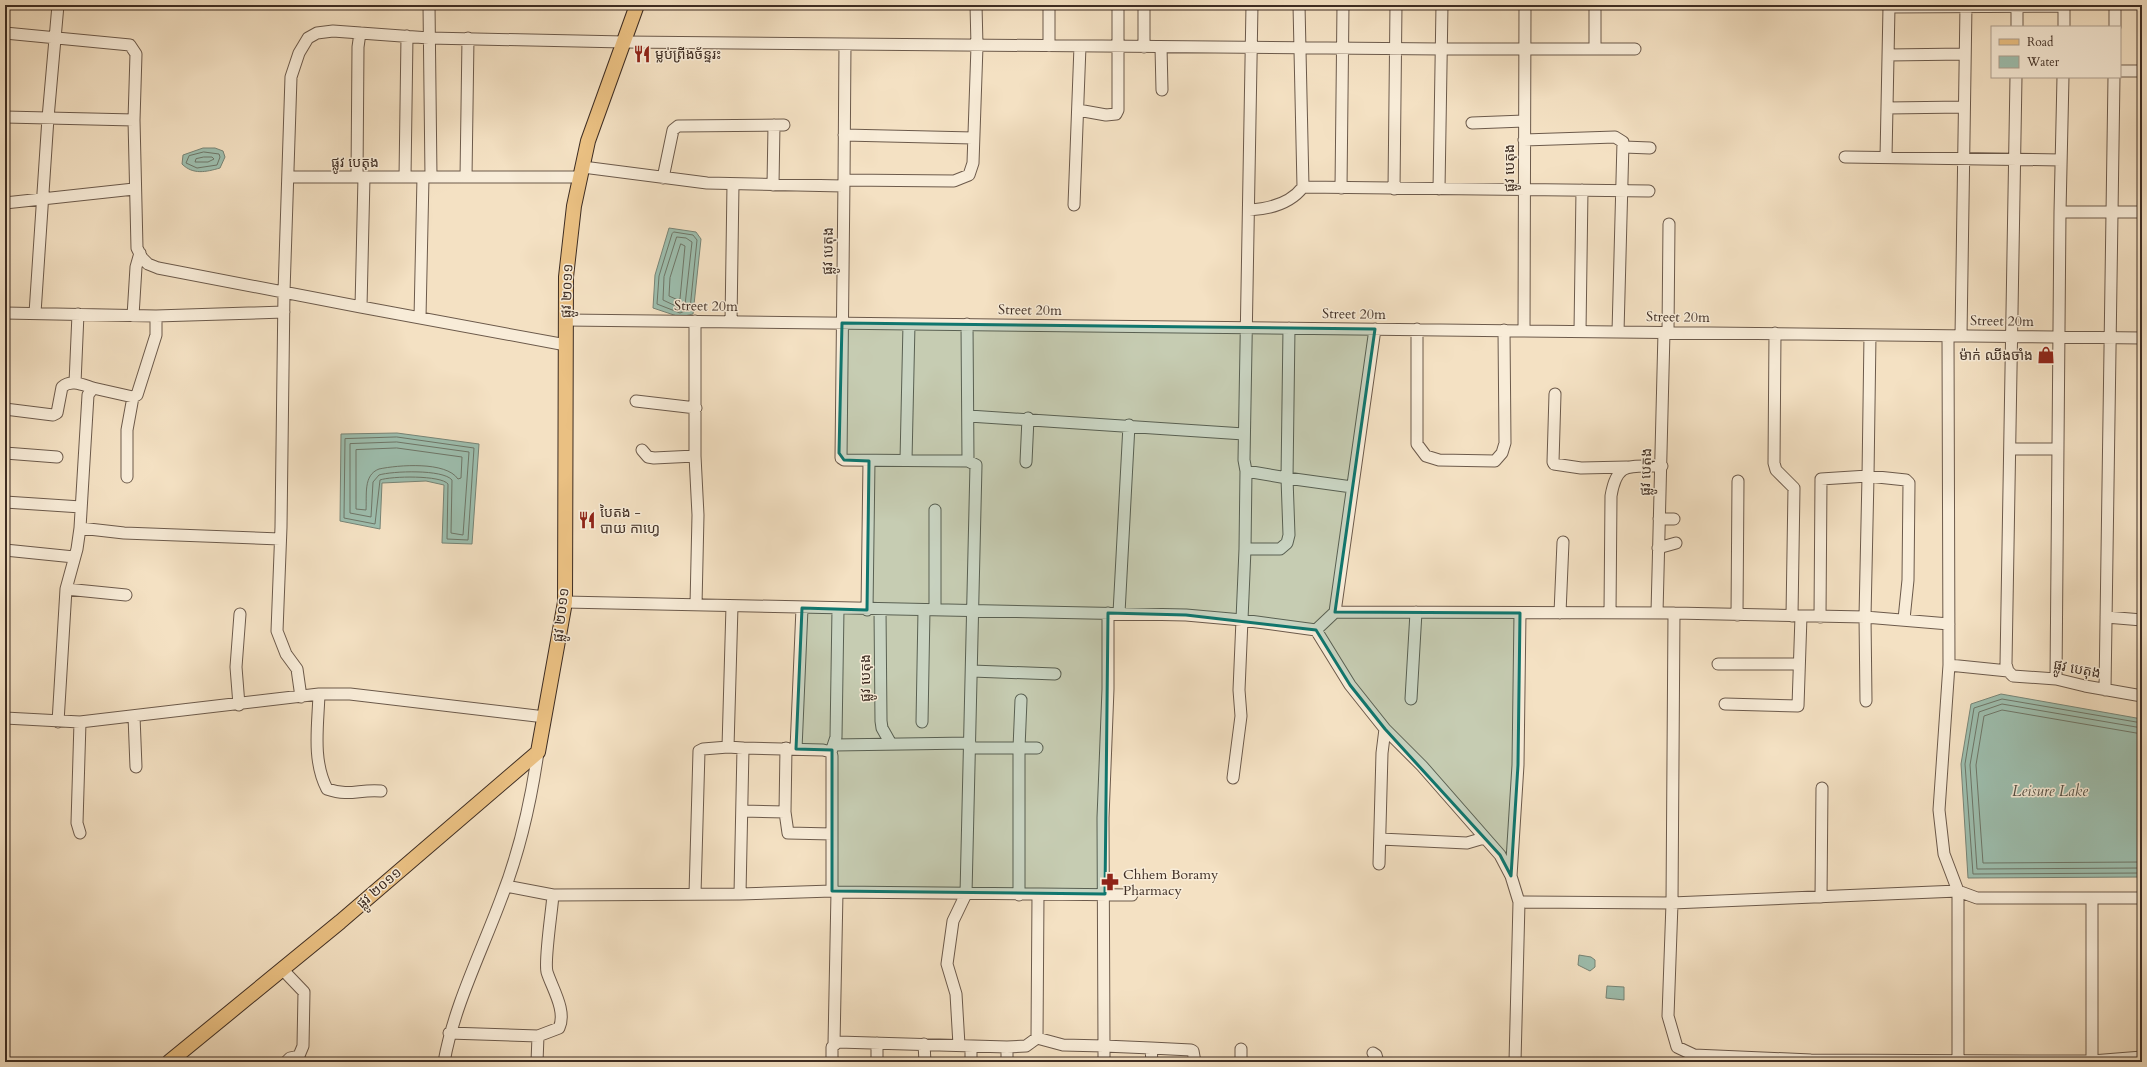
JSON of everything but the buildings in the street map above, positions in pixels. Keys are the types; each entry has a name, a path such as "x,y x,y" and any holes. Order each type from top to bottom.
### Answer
{"main road":[{"name":"ផ្លូវ ២០១១","path":"169,1062 340,922 538,752 565,602 566,277 574,206 588,141 636,5"}],"street":[{"path":"35,313 48,118 58,5"},
{"path":"420,318 427,177 429,5"},
{"path":"844,136 973,138 977,46 976,5"},
{"path":"1049,46 1050,5"},
{"path":"1078,110 1106,115 1116,114 1119,105 1117,47 1118,5"},
{"path":"1144,5 1144,47"},
{"path":"1233,778 1241,716 1239,690 1245,549 1246,471 1244,434 1248,328 1252,5"},
{"path":"1249,210 1273,207 1286,202 1296,196 1303,187 1299,5"},
{"path":"1341,188 1343,5"},
{"path":"1394,189 1396,5"},
{"path":"1440,189 1442,5"},
{"name":"ផ្លូវ បេតុង","path":"1524,330 1525,5"},
{"path":"1595,5 1595,49"},
{"path":"2115,5 2115,26"},
{"path":"1961,336 1966,6"},
{"path":"2017,6 2017,26"},
{"path":"1886,158 1889,7 2064,6 2064,26"},
{"path":"301,697 297,669 286,654 277,631 284,292 291,77 299,53 308,38 317,33 333,31 429,38 624,42 1441,50 1635,49"},
{"path":"5,33 130,45 136,54 134,189 137,248 148,264 158,268 566,345"},
{"path":"360,33 358,47 361,307"},
{"path":"405,177 407,36"},
{"path":"466,177 468,38"},
{"name":"ផ្លូវ បេតុង","path":"845,44 839,453 844,460 869,461"},
{"path":"1074,205 1080,46"},
{"path":"1162,47 1162,90"},
{"path":"1888,55 1965,54"},
{"path":"2121,71 2142,71"},
{"path":"2008,671 2006,645 2016,78"},
{"path":"2056,678 2060,212 2063,78"},
{"path":"2105,690 2114,78"},
{"path":"1887,108 1964,107"},
{"path":"5,117 134,120"},
{"path":"1472,123 1524,121"},
{"path":"663,178 673,130 678,126 779,125 773,185"},
{"path":"1524,140 1615,137 1623,142 1618,332"},
{"name":"ផ្លូវ បេតុង","path":"288,177 466,177 582,172 733,184 773,185 954,181 969,175 973,163 973,138"},
{"path":"1624,147 1650,148"},
{"path":"1845,157 2061,160"},
{"path":"731,322 733,184"},
{"path":"1303,187 1649,191"},
{"path":"5,203 134,189"},
{"path":"1580,331 1582,190"},
{"path":"2060,212 2142,212"},
{"name":"ផ្លូវ បេតុង","path":"1657,613 1669,224"},
{"path":"133,316 136,267 140,253"},
{"path":"5,313 156,316 284,312"},
{"path":"74,383 78,314"},
{"path":"127,477 127,430 133,397 137,395 156,335 156,316"},
{"name":"Street 20m","path":"566,320 2142,338"},
{"path":"695,321 695,456 698,515 696,605"},
{"path":"906,460 909,324"},
{"path":"967,324 969,416 968,461"},
{"path":"1245,549 1280,549 1287,543 1290,535 1287,478 1289,328"},
{"path":"1316,630 1335,612 1375,329"},
{"path":"1417,329 1417,444 1426,456 1439,460 1495,461 1502,453 1505,443 1504,330"},
{"path":"1725,704 1798,706 1799,664 1796,616 1794,488 1776,470 1774,463 1775,334"},
{"path":"1866,701 1865,617 1870,335"},
{"path":"1948,336 1949,665 1939,810 1944,854 1958,891 1958,1061"},
{"path":"5,409 53,414 57,412 59,408 62,387 66,384 74,383 133,397"},
{"path":"58,722 66,589 74,557 78,549 88,395 92,388"},
{"path":"1555,394 1554,464 1581,468 1662,466"},
{"path":"636,401 696,408"},
{"path":"969,416 1028,418 1244,434"},
{"path":"1026,462 1028,418"},
{"path":"1104,1062 1105,894 1103,818 1108,689 1129,425"},
{"path":"2010,449 2058,449"},
{"path":"642,450 648,456 654,458 695,456"},
{"path":"5,453 57,457"},
{"path":"867,610 869,461 968,461 976,465 966,894 953,921 947,964 956,994 959,1045"},
{"path":"1610,613 1611,496 1614,480 1619,471 1630,466"},
{"path":"1246,471 1352,487"},
{"path":"1820,617 1821,479 1868,476 1906,480 1909,483 1908,580 1904,619"},
{"path":"1737,615 1738,481"},
{"path":"5,502 81,507"},
{"path":"922,722 935,510"},
{"path":"1659,519 1674,519"},
{"path":"80,528 124,533 280,539"},
{"path":"1560,613 1563,542"},
{"path":"1658,548 1676,544"},
{"path":"5,550 74,557"},
{"path":"66,589 126,595"},
{"path":"565,602 867,610 973,610 1113,613 1242,620 1316,630"},
{"path":"728,747 732,606"},
{"path":"802,608 785,812 788,833 832,834"},
{"path":"832,1062 834,1044 834,892 832,749 836,737 838,609"},
{"name":"ផ្លូវ បេតុង","path":"880,610 881,721 882,728 891,744"},
{"path":"1335,612 1674,613 1865,617 1904,619 1949,624"},
{"path":"1411,699 1416,612"},
{"path":"1511,876 1518,765 1520,612"},
{"path":"1674,613 1672,903 1669,1022 1677,1047 1694,1055 1710,1059 1755,1060 2092,1062 2142,1057"},
{"path":"239,705 236,667 240,614"},
{"path":"2106,617 2142,620"},
{"path":"1316,630 1350,685 1385,729 1422,766 1500,855 1511,876 1519,902 1515,1062"},
{"path":"1718,664 1799,664"},
{"name":"ផ្លូវ បេតុង","path":"1949,665 2008,671 2013,676 2056,678 2105,690 2142,696"},
{"path":"972,671 1055,674"},
{"path":"319,694 316,746 321,778 327,788 342,794 355,793 365,789 381,791"},
{"path":"5,718 80,722 239,705 319,694 350,694 545,717"},
{"path":"1019,895 1019,748 1021,700"},
{"path":"134,716 136,767"},
{"path":"80,722 77,823 80,833"},
{"path":"1380,864 1382,753 1385,729"},
{"path":"695,894 699,751 703,749 728,747 828,750 891,744 1037,748"},
{"path":"740,894 742,748"},
{"path":"444,1062 449,1033 506,886 534,778 538,752"},
{"path":"1821,897 1822,788"},
{"path":"742,811 785,812"},
{"path":"1380,839 1467,843 1484,838"},
{"path":"506,886 553,895 834,892 1132,895"},
{"path":"1519,902 1672,903 1958,891 1976,898 2142,898"},
{"path":"449,1033 538,1036 558,1030 561,1025 557,996 547,973 553,895"},
{"path":"1037,1038 1038,895"},
{"path":"2092,898 2092,1062"},
{"path":"282,969 304,992 303,1046 300,1060 292,1057 286,1062"},
{"path":"537,1062 538,1036"},
{"path":"834,1044 838,1042 1007,1047 1026,1046 1037,1038"},
{"path":"1037,1038 1063,1045 1088,1047 1104,1046 1191,1050 1193,1051 1195,1062"},
{"path":"877,1043 877,1062"},
{"path":"924,1044 925,1062"},
{"path":"971,1046 971,1062"},
{"path":"1007,1047 1007,1062"},
{"path":"1151,1048 1152,1062"},
{"path":"1241,1049 1241,1062"}],"highlighted area":[{"path":"842,323 1375,329 1335,612 1520,613 1518,765 1511,876 1500,855 1385,729 1350,685 1316,630 1186,615 1108,613 1105,894 832,891 832,750 796,749 802,608 867,610 869,461 844,460 839,453"}],"water":[{"path":"203,148 215,148 223,151 225,157 220,168 200,172 191,170 182,164 183,155"},
{"path":"669,228 696,232 701,239 693,314 680,317 653,308 655,275"},
{"path":"397,433 479,444 472,544 442,543 444,485 426,481 382,483 380,529 340,521 341,434"},
{"name":"Leisure Lake","path":"2001,694 2142,719 2142,877 1968,878 1961,764 1971,704"},
{"path":"1579,955 1591,957 1595,960 1595,967 1590,971 1578,965"},
{"path":"1607,986 1624,987 1624,1000 1606,998"}],"place":[{"name":"ម្លប់ព្រីងច័ន្ទរះ","path":"642,54"},
{"name":"ម៉ាក់ ឈីងចាំង","path":"2046,355"},
{"name":"បៃតង - បាយ កាហ្វេ","path":"587,520"},
{"name":"Chhem Boramy Pharmacy","path":"1110,882"}]}
